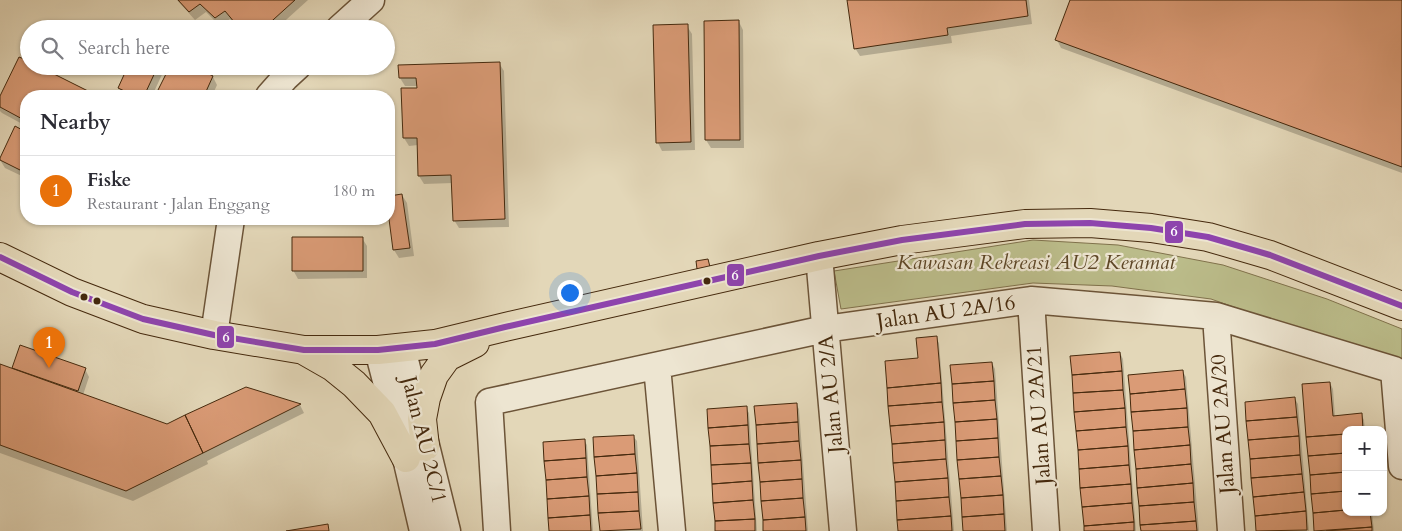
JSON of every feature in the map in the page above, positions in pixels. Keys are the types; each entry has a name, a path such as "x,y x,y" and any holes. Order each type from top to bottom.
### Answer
{"main road":[{"path":"0,257 72,292 143,319 214,335 304,350 390,350 435,344 819,256 902,240 1024,224 1090,223 1142,227 1208,237 1270,255 1402,306"},
{"path":"416,452 426,398 434,375 447,357 505,327"},
{"path":"304,350 333,367 354,384 416,452"}],"street":[{"path":"349,20 371,0"},
{"path":"274,90 288,75"},
{"path":"214,335 230,225"},
{"name":"Jalan AU 2/A","path":"819,256 843,531"},
{"name":"Jalan AU 2A/16","path":"497,531 488,402 825,329 1031,300 1216,316 1398,372"},
{"name":"Jalan AU 2A/21","path":"1031,300 1046,531"},
{"name":"Jalan AU 2A/20","path":"1216,316 1231,531"},
{"name":"Jalan AU 2C/1","path":"390,350 416,452 446,531"},
{"path":"657,366 672,531"},
{"path":"1398,372 1402,466"},
{"name":"Jalan AU 2C/1","path":"416,452 423,531"}],"green space":[{"name":"Kawasan Rekreasi AU2 Keramat","path":"1033,240 1118,245 1223,265 1327,299 1402,329 1402,367 1211,299 1112,286 1033,283 841,309 834,271"}],"building":[{"path":"178,0 295,0 273,20 232,20 225,11 215,18 200,4 189,12"},
{"path":"847,0 1026,0 1028,16 947,28 948,35 854,49"},
{"path":"1070,0 1402,0 1402,167 1055,40"},
{"path":"739,20 740,140 705,140 704,21"},
{"path":"688,24 691,142 656,143 653,25"},
{"path":"19,57 20,75 56,75 86,90 20,90 20,118 0,107 0,96"},
{"path":"500,62 505,219 453,221 451,175 418,176 417,138 403,138 401,88 417,88 416,78 399,78 398,65"},
{"path":"124,75 154,75 147,90 122,90 118,88"},
{"path":"166,75 213,76 207,90 158,90"},
{"path":"15,126 20,129 20,170 0,160"},
{"path":"402,194 410,248 393,250 390,225 395,225 395,195"},
{"path":"292,237 363,237 363,271 292,271"},
{"path":"708,259 710,267 697,269 696,261"},
{"path":"937,336 941,383 887,388 885,361 918,358 916,338"},
{"path":"20,345 86,368 78,391 12,368"},
{"path":"1120,352 1122,371 1072,375 1070,356"},
{"path":"992,362 994,381 952,384 950,365"},
{"path":"0,364 167,424 185,415 203,453 126,491 0,445"},
{"path":"1183,370 1185,389 1130,394 1128,375"},
{"path":"1122,371 1123,390 1073,393 1072,375"},
{"path":"994,381 995,400 953,403 952,384"},
{"path":"1330,382 1333,416 1362,413 1363,426 1342,426 1342,434 1306,437 1302,384"},
{"path":"941,383 942,402 888,406 887,388"},
{"path":"246,387 301,404 203,453 185,415"},
{"path":"1185,389 1187,408 1131,412 1130,394"},
{"path":"1123,390 1125,408 1074,412 1073,393"},
{"path":"1295,397 1297,417 1246,421 1245,402"},
{"path":"995,400 997,419 955,422 953,403"},
{"path":"942,402 944,422 890,426 888,406"},
{"path":"797,403 798,422 756,425 754,406"},
{"path":"747,406 748,425 708,428 707,409"},
{"path":"1125,408 1126,427 1076,431 1074,412"},
{"path":"1187,408 1188,427 1133,431 1131,412"},
{"path":"1297,417 1299,436 1248,440 1246,421"},
{"path":"997,419 998,438 956,441 955,422"},
{"path":"798,422 799,441 757,444 756,425"},
{"path":"944,422 945,440 892,444 890,426"},
{"path":"748,425 749,444 710,446 708,428"},
{"path":"1126,427 1128,446 1078,450 1076,431"},
{"path":"1188,427 1190,445 1134,450 1133,431"},
{"path":"1342,434 1342,453 1308,456 1306,437"},
{"path":"634,435 635,454 594,457 593,437"},
{"path":"1299,436 1300,455 1250,459 1248,440"},
{"path":"998,438 999,457 957,460 956,441"},
{"path":"585,439 586,458 544,461 543,442"},
{"path":"945,440 946,459 893,463 892,444"},
{"path":"799,441 801,460 758,463 757,444"},
{"path":"749,444 751,463 711,465 710,446"},
{"path":"1190,445 1191,464 1136,469 1134,450"},
{"path":"1128,446 1129,465 1079,469 1078,450"},
{"path":"1342,453 1342,472 1310,475 1308,456"},
{"path":"635,454 637,473 596,476 594,457"},
{"path":"1300,455 1302,474 1251,478 1250,459"},
{"path":"999,457 1001,476 959,479 957,460"},
{"path":"586,458 587,477 546,480 544,461"},
{"path":"946,459 948,478 895,482 893,463"},
{"path":"801,460 802,479 760,482 758,463"},
{"path":"751,463 752,481 712,484 711,465"},
{"path":"1191,464 1193,483 1137,488 1136,469"},
{"path":"1129,465 1131,484 1080,488 1079,469"},
{"path":"1342,472 1342,491 1311,494 1310,475"},
{"path":"637,473 638,492 597,494 596,476"},
{"path":"1302,474 1304,492 1253,497 1251,478"},
{"path":"1001,476 1003,495 961,498 959,479"},
{"path":"587,477 589,496 547,499 546,480"},
{"path":"948,478 949,497 896,501 895,482"},
{"path":"802,479 803,498 761,501 760,482"},
{"path":"752,481 753,500 713,503 712,484"},
{"path":"1193,483 1194,502 1139,506 1137,488"},
{"path":"1131,484 1132,503 1082,507 1080,488"},
{"path":"1342,491 1342,510 1313,513 1311,494"},
{"path":"638,492 639,511 598,513 597,494"},
{"path":"1304,492 1306,511 1255,516 1253,497"},
{"path":"1003,495 1004,514 962,517 961,498"},
{"path":"589,496 590,515 548,518 547,499"},
{"path":"949,497 951,516 897,520 896,501"},
{"path":"803,498 805,517 763,520 761,501"},
{"path":"753,500 755,519 715,521 713,503"},
{"path":"1194,502 1196,521 1140,525 1139,506"},
{"path":"1132,503 1134,522 1084,526 1082,507"},
{"path":"1342,510 1342,516 1371,516 1372,527 1314,531 1313,513"},
{"path":"639,511 641,529 600,531 598,513"},
{"path":"1306,511 1307,530 1256,531 1255,516"},
{"path":"1004,514 1005,531 963,531 962,517"},
{"path":"590,515 591,531 549,531 548,518"},
{"path":"951,516 952,531 898,531 897,520"},
{"path":"805,517 806,531 763,531 763,520"},
{"path":"755,519 755,531 715,531 715,521"},
{"path":"1196,521 1197,531 1141,531 1140,525"},
{"path":"1134,522 1134,531 1084,531 1084,526"},
{"path":"328,524 329,531 286,531"},
{"path":"1372,527 1372,531 1326,531"}],"transit line":[{"name":"6","path":"0,257 72,292 143,319 214,335 304,350 378,350 435,344 819,256 902,240 1025,224 1090,223 1151,228 1208,237 1270,255 1402,306"}],"place":[{"name":"Fiske","path":"49,368"}]}
